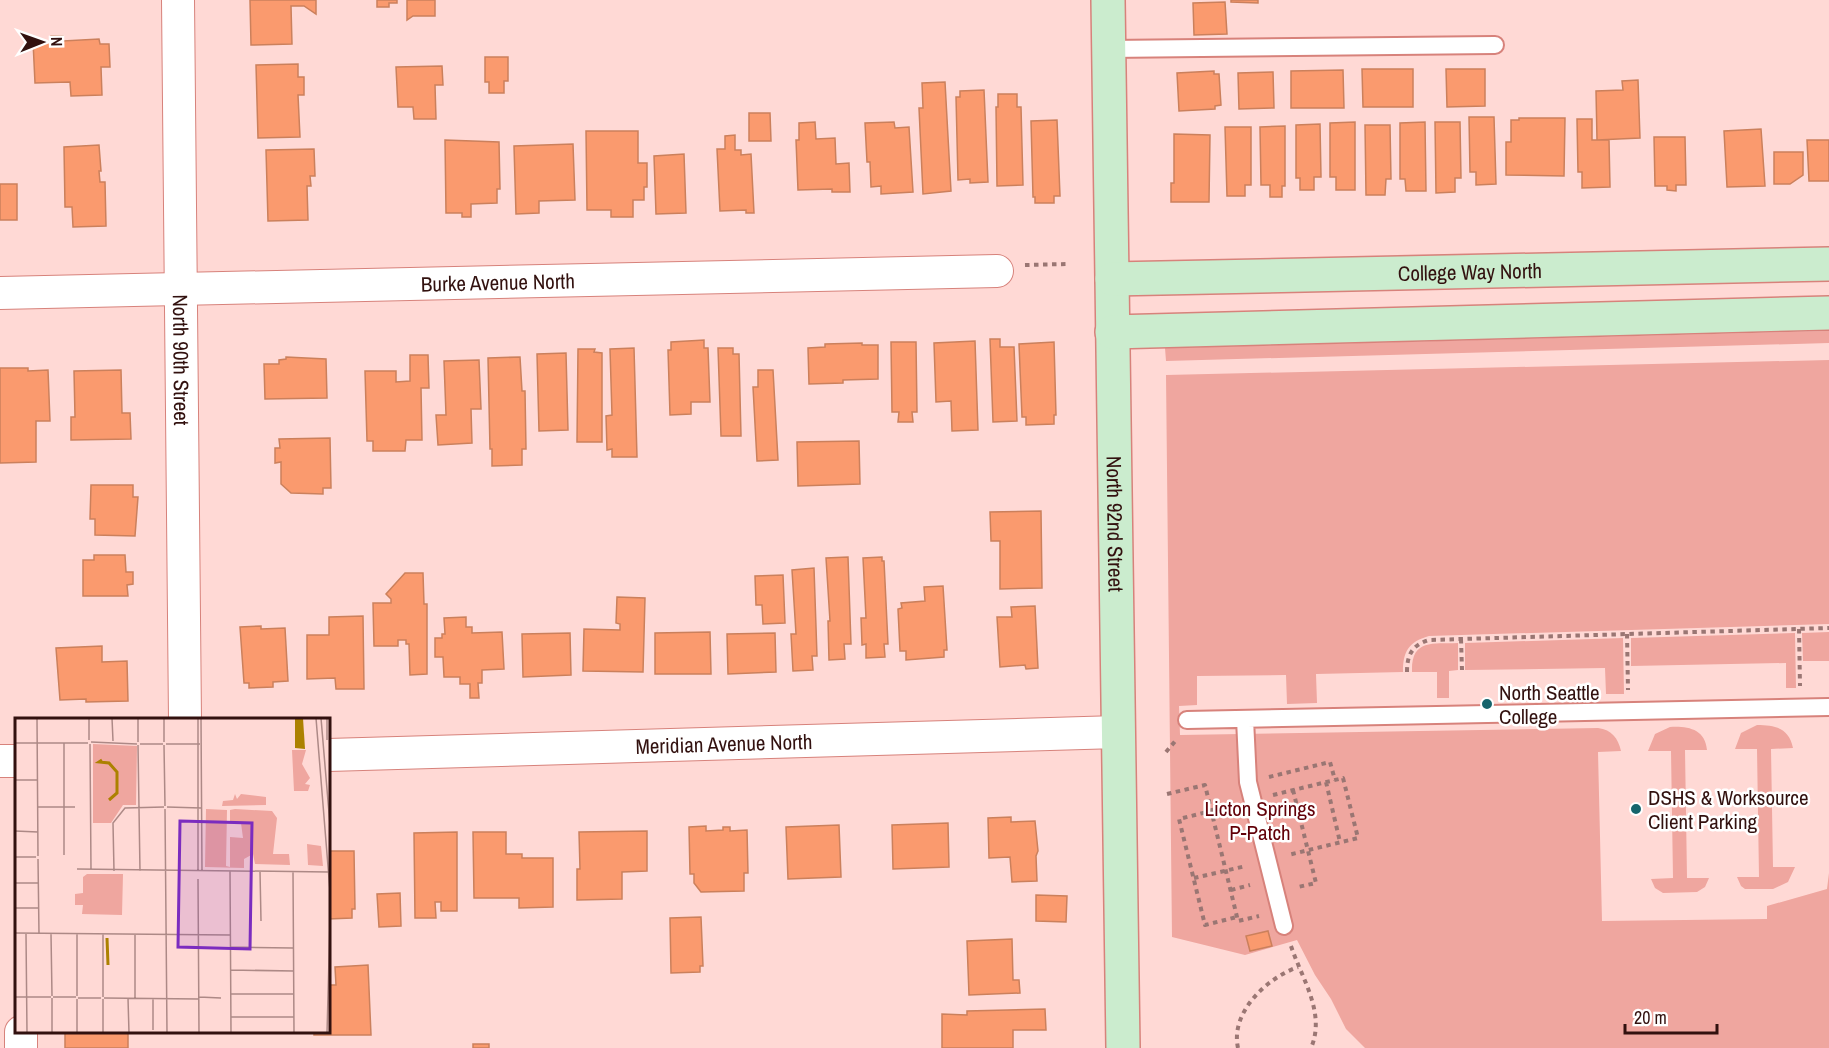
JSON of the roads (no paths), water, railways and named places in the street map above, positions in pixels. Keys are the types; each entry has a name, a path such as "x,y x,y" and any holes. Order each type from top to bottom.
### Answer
{"street":[{"name":"North 90th Street","path":"178,0 185,718"},
{"name":"North 92nd Street","path":"1108,0 1123,1048"},
{"name":"College Way North","path":"1112,279 1829,264"},
{"name":"Burke Avenue North","path":"0,293 1011,268"},
{"path":"1112,332 1829,313"},
{"name":"Meridian Avenue North","path":"330,755 1118,732"}],"lane":[{"path":"1108,49 1495,45"},
{"path":"1187,720 1829,707"},
{"path":"1245,719 1248,782 1284,926"}],"place":[{"name":"North Seattle College","path":"1487,704"},
{"name":"DSHS & Worksource Client Parking","path":"1636,809"}],"park label":[{"name":"Licton Springs P-Patch","path":"1260,820"}]}
